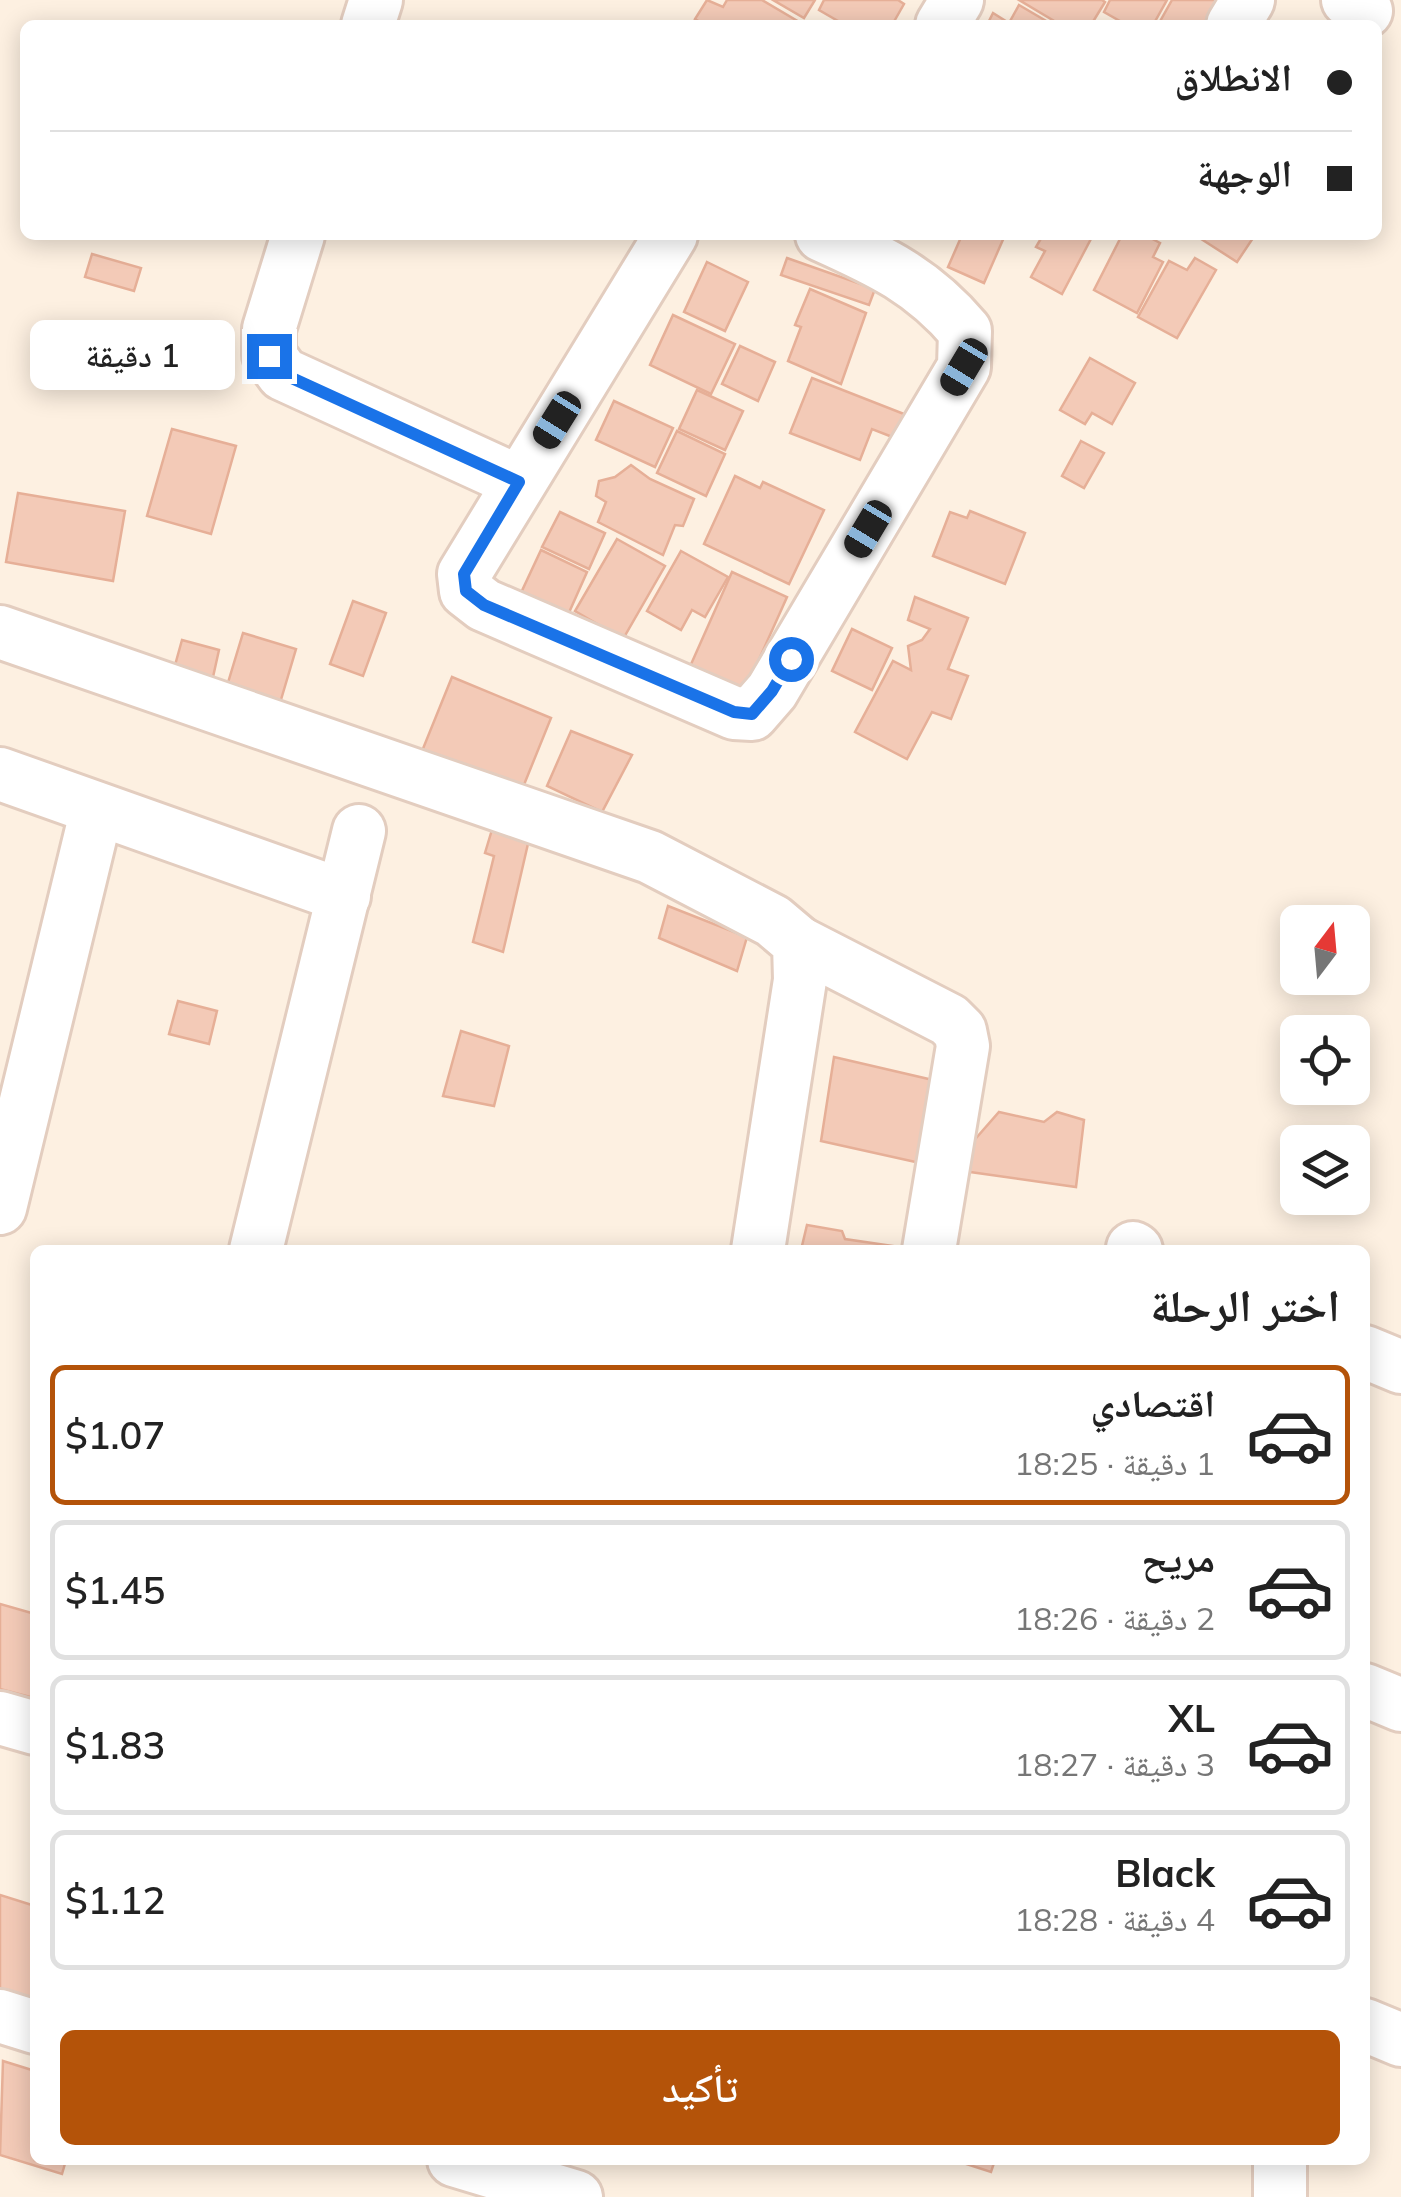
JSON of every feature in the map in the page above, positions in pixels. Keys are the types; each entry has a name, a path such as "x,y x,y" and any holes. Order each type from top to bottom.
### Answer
{"street":[{"path":"296,240 269,329 269,356 283,374 519,482"},
{"path":"668,240 464,574 466,591 484,605 734,712 752,714 772,691 964,367 965,331 947,310 898,269 833,240"},
{"path":"0,632 650,857 773,921 799,943 949,1020 960,1031 963,1046 930,1245"},
{"path":"0,774 344,896"},
{"path":"0,1208 97,809"},
{"path":"257,1245 359,831"},
{"path":"759,1245 800,980 799,943"},
{"path":"1370,1354 1401,1367"},
{"path":"1370,1692 1401,1705"},
{"path":"0,1718 30,1727"},
{"path":"0,2016 30,2026"},
{"path":"1370,2027 1401,2040"},
{"path":"470,2165 576,2197"},
{"path":"1280,2165 1280,2197"}],"building":[{"path":"707,0 723,7 727,0 762,0 796,20 697,20"},
{"path":"773,0 815,0 804,18"},
{"path":"824,0 898,0 904,4 895,20 836,20 819,10"},
{"path":"1019,0 1105,2 1094,20 1053,20"},
{"path":"1110,0 1167,0 1156,20 1118,20 1104,12"},
{"path":"1172,0 1228,0 1217,20 1161,20"},
{"path":"1019,5 1044,20 1011,20"},
{"path":"960,240 1003,240 984,283 948,267"},
{"path":"1040,240 1090,240 1062,294 1031,277 1045,251 1036,247"},
{"path":"1119,240 1160,243 1153,257 1163,262 1137,313 1094,290"},
{"path":"1203,240 1252,240 1237,262"},
{"path":"92,254 141,268 134,291 85,277"},
{"path":"787,258 875,289 869,305 781,275"},
{"path":"1195,258 1216,270 1177,338 1138,317 1169,261 1187,270"},
{"path":"707,262 748,282 725,331 684,312"},
{"path":"810,289 866,313 841,384 788,361 801,327 795,325"},
{"path":"673,315 735,344 711,394 650,365"},
{"path":"740,346 775,362 758,401 722,384"},
{"path":"1090,358 1135,383 1112,424 1092,413 1085,424 1060,410"},
{"path":"812,378 904,414 895,438 872,429 860,460 790,433"},
{"path":"697,390 743,411 725,450 679,429"},
{"path":"614,401 673,428 655,467 596,440"},
{"path":"172,429 236,446 211,534 147,516"},
{"path":"677,431 725,454 706,496 657,473"},
{"path":"1081,441 1104,453 1084,488 1062,476"},
{"path":"631,465 650,479 694,499 683,526 675,525 663,555 598,522 606,502 596,496 599,481 615,477"},
{"path":"735,476 760,488 763,482 824,510 789,584 704,544"},
{"path":"18,493 125,511 113,581 6,562"},
{"path":"970,511 1025,533 1005,584 933,556 950,512 967,518"},
{"path":"560,512 605,533 589,569 542,547"},
{"path":"617,539 665,566 623,639 575,611"},
{"path":"541,550 587,572 567,617 520,595"},
{"path":"681,551 728,577 705,617 692,610 681,630 647,611"},
{"path":"732,572 787,597 743,695 688,671"},
{"path":"915,597 968,618 948,669 968,676 951,719 932,712 907,759 855,732 893,661 911,670 908,646 922,640 930,629 908,620"},
{"path":"353,601 386,613 363,676 330,664"},
{"path":"852,629 892,648 872,690 832,671"},
{"path":"243,633 296,649 280,703 227,686"},
{"path":"182,640 219,650 211,686 172,676"},
{"path":"452,677 551,718 519,797 420,756"},
{"path":"571,731 632,755 602,812 547,786"},
{"path":"494,823 530,835 503,952 473,942 494,856 485,853"},
{"path":"668,906 747,937 737,971 659,938"},
{"path":"178,1001 217,1011 209,1044 169,1034"},
{"path":"461,1031 509,1046 494,1106 443,1096"},
{"path":"834,1057 950,1084 929,1165 821,1141"},
{"path":"999,1112 1044,1122 1057,1112 1084,1120 1076,1187 949,1169"},
{"path":"807,1225 842,1231 845,1239 886,1245 802,1245"},
{"path":"0,1604 30,1613 30,1697 0,1689"},
{"path":"0,1895 30,1904 30,1998 0,1989"},
{"path":"3,2061 30,2069 30,2164 0,2155"},
{"path":"33,2165 65,2165 62,2174"},
{"path":"969,2165 993,2165 991,2172"}],"route":[{"path":"269,356 283,374 519,482 464,574 466,591 484,605 734,712 752,714 772,691 791,659"}]}
